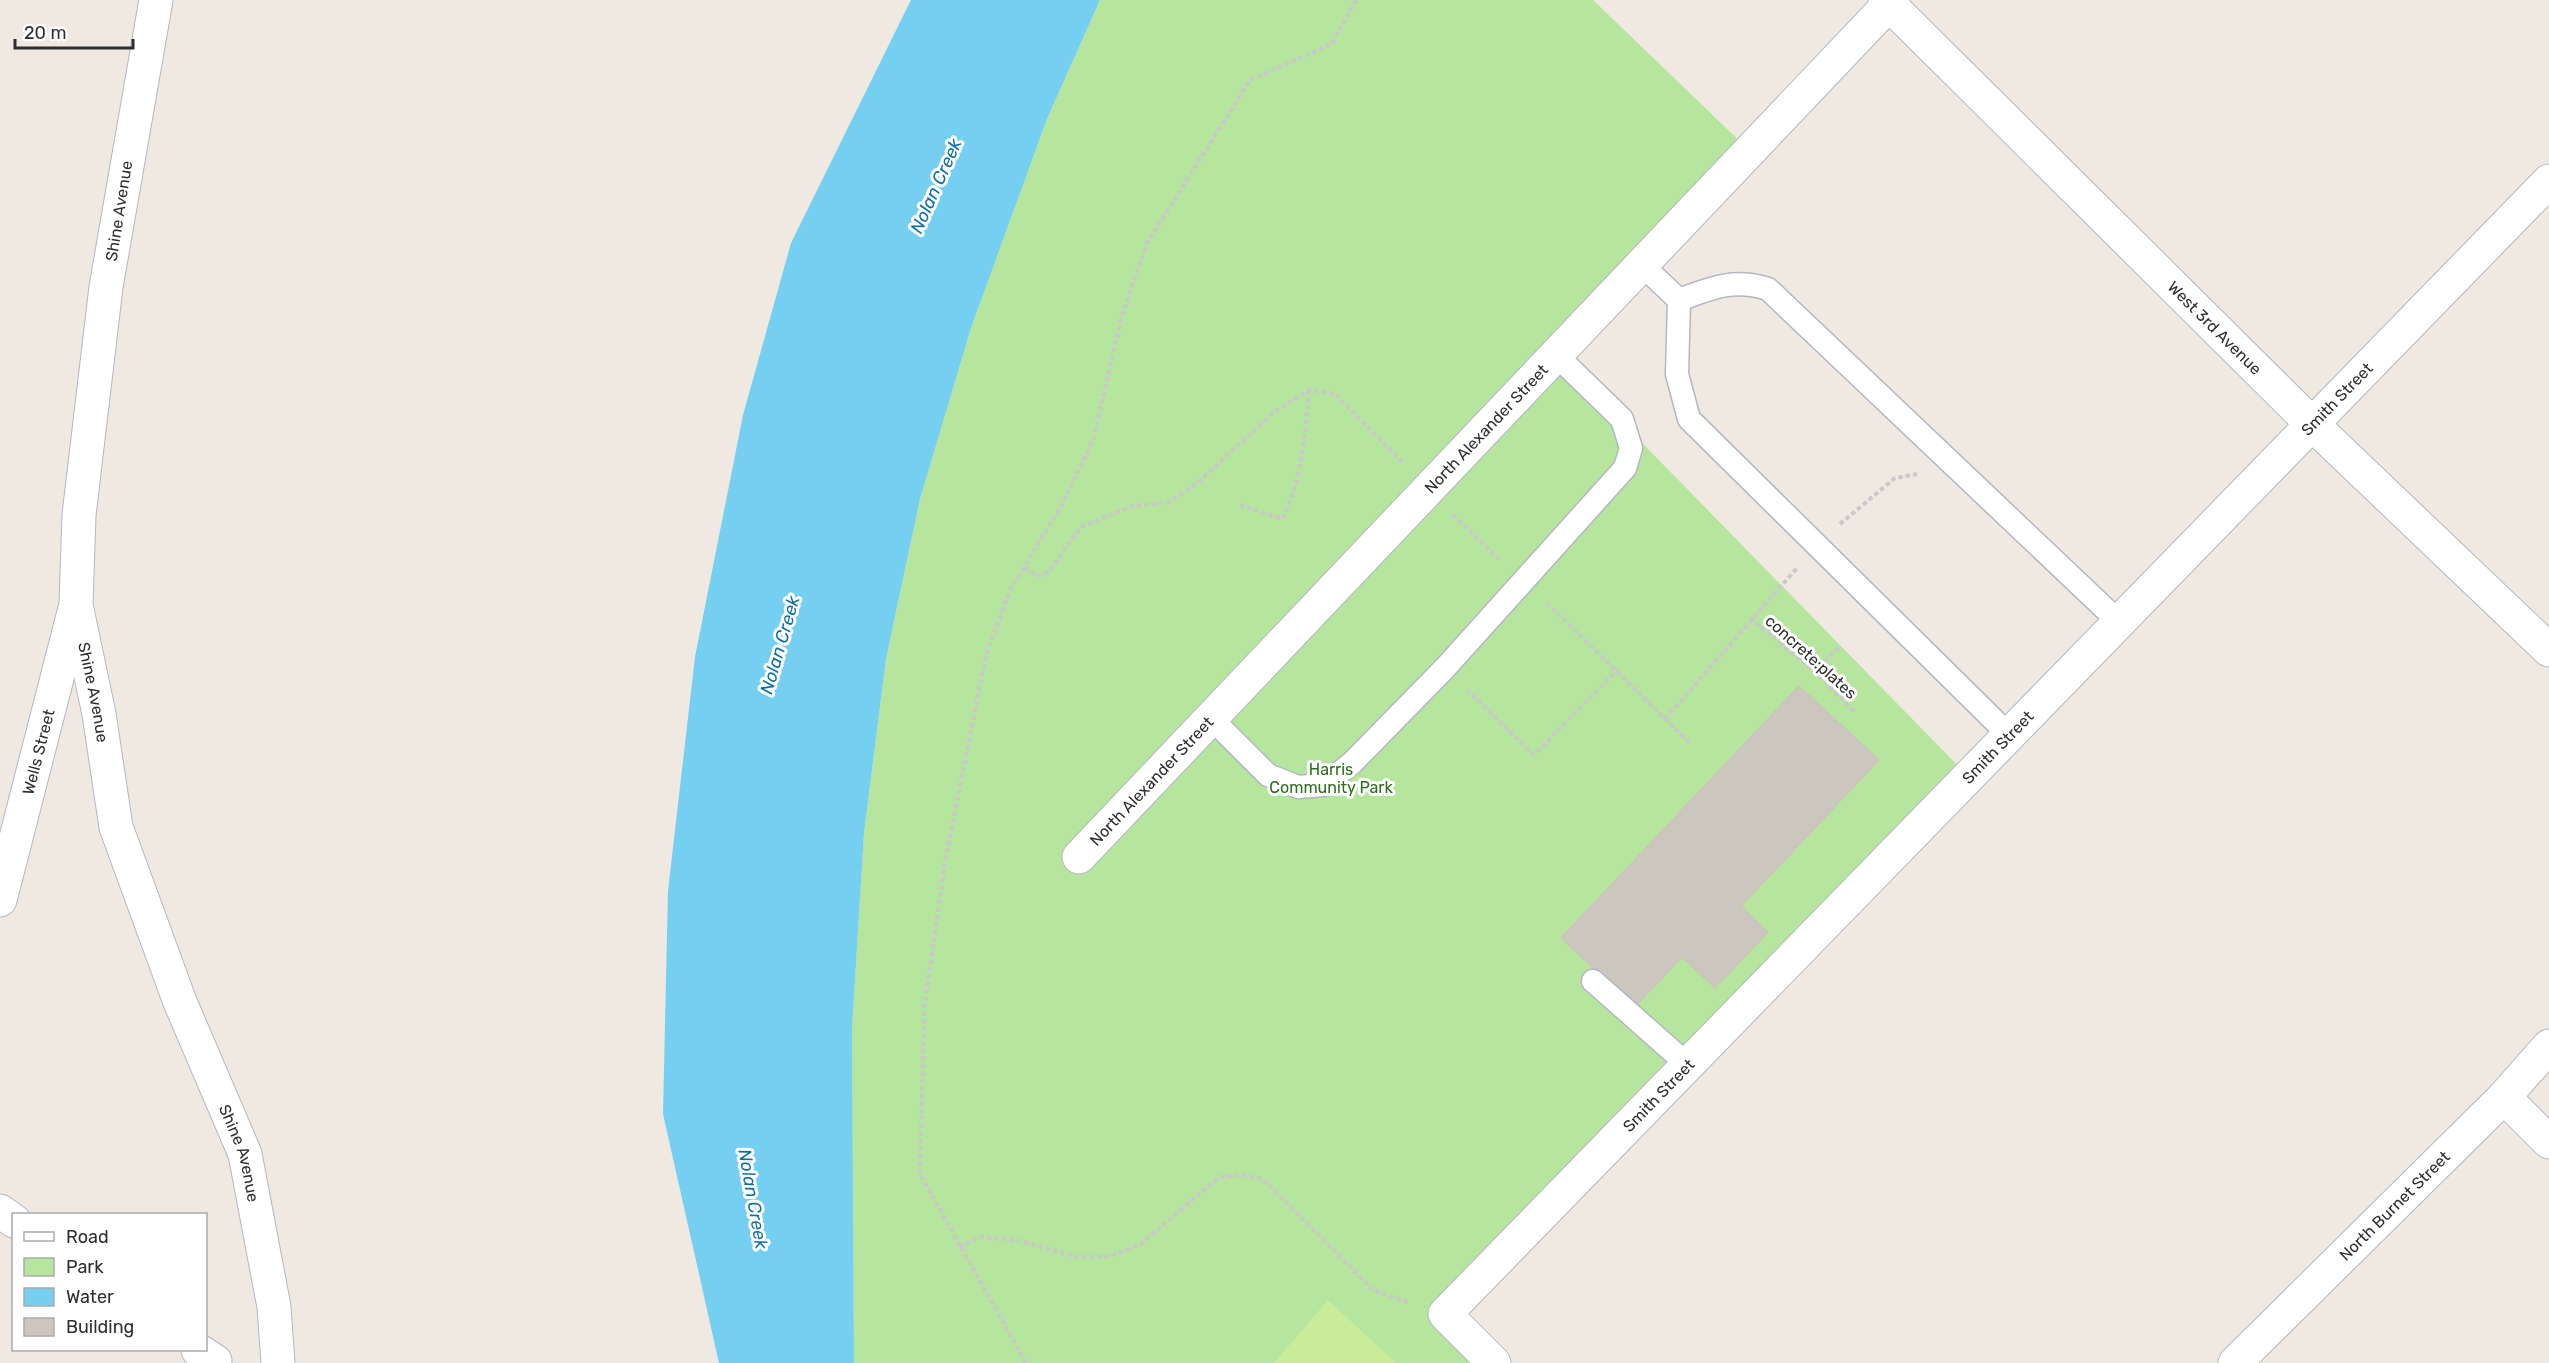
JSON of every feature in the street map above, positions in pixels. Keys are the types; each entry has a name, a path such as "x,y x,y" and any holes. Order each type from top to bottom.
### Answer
{"street":[{"name":"Shine Avenue","path":"156,0 106,287 80,503 76,604 99,714 116,827 180,1002 245,1154 274,1307 279,1363"},
{"name":"North Alexander Street","path":"1079,857 1642,265 1889,1"},
{"name":"West 3rd Avenue","path":"1889,1 2312,424 2549,650"},
{"name":"Smith Street","path":"1445,1314 2549,181"},
{"name":"Wells Street","path":"0,900 76,604"},
{"name":"North Burnet Street","path":"2235,1363 2504,1097 2549,1046"},
{"path":"2504,1097 2549,1142"},
{"path":"1445,1314 1494,1363"}],"lane":[{"path":"1642,265 1678,300 1677,374 1689,419 2009,735"},
{"path":"1678,300 1715,287 1747,283 1768,290 2119,622"},
{"path":"1211,718 1268,775 1298,787 1324,785 1352,763 1445,668 1625,468 1631,448 1622,419 1556,355"},
{"path":"1593,981 1688,1065"}],"path":[{"path":"1026,1363 920,1174 924,1010 945,862 986,655 1010,590 1062,505 1093,441 1122,315 1146,245 1250,80 1332,44 1356,0"},
{"path":"1240,505 1282,519 1294,497 1304,445 1309,390"},
{"name":"concrete:plates","path":"1750,618 1815,672 1856,713"},
{"path":"1815,672 1840,646"},
{"path":"1445,668 1534,754 1617,670"},
{"path":"959,1247 981,1237 1016,1240 1077,1257 1110,1256 1141,1244 1219,1177 1243,1175 1263,1179 1373,1290 1445,1314"}],"green space":[{"name":"Harris Community Park","path":"1100,0 1593,0 1750,151 1556,355 1969,777 1446,1314 1487,1363 854,1363 852,1029 864,833 886,659 920,499 971,328 1047,119"},
{"path":"1328,1300 1396,1363 1274,1363"}],"water":[{"name":"Nolan Creek","path":"911,0 1100,0 1047,119 971,328 920,499 886,659 864,833 852,1029 854,1363 719,1363 663,1114 668,891 695,657 743,415 791,243"}],"building":[{"path":"1799,686 1879,760 1741,906 1768,932 1715,988 1682,957 1635,1007 1561,938"}]}
